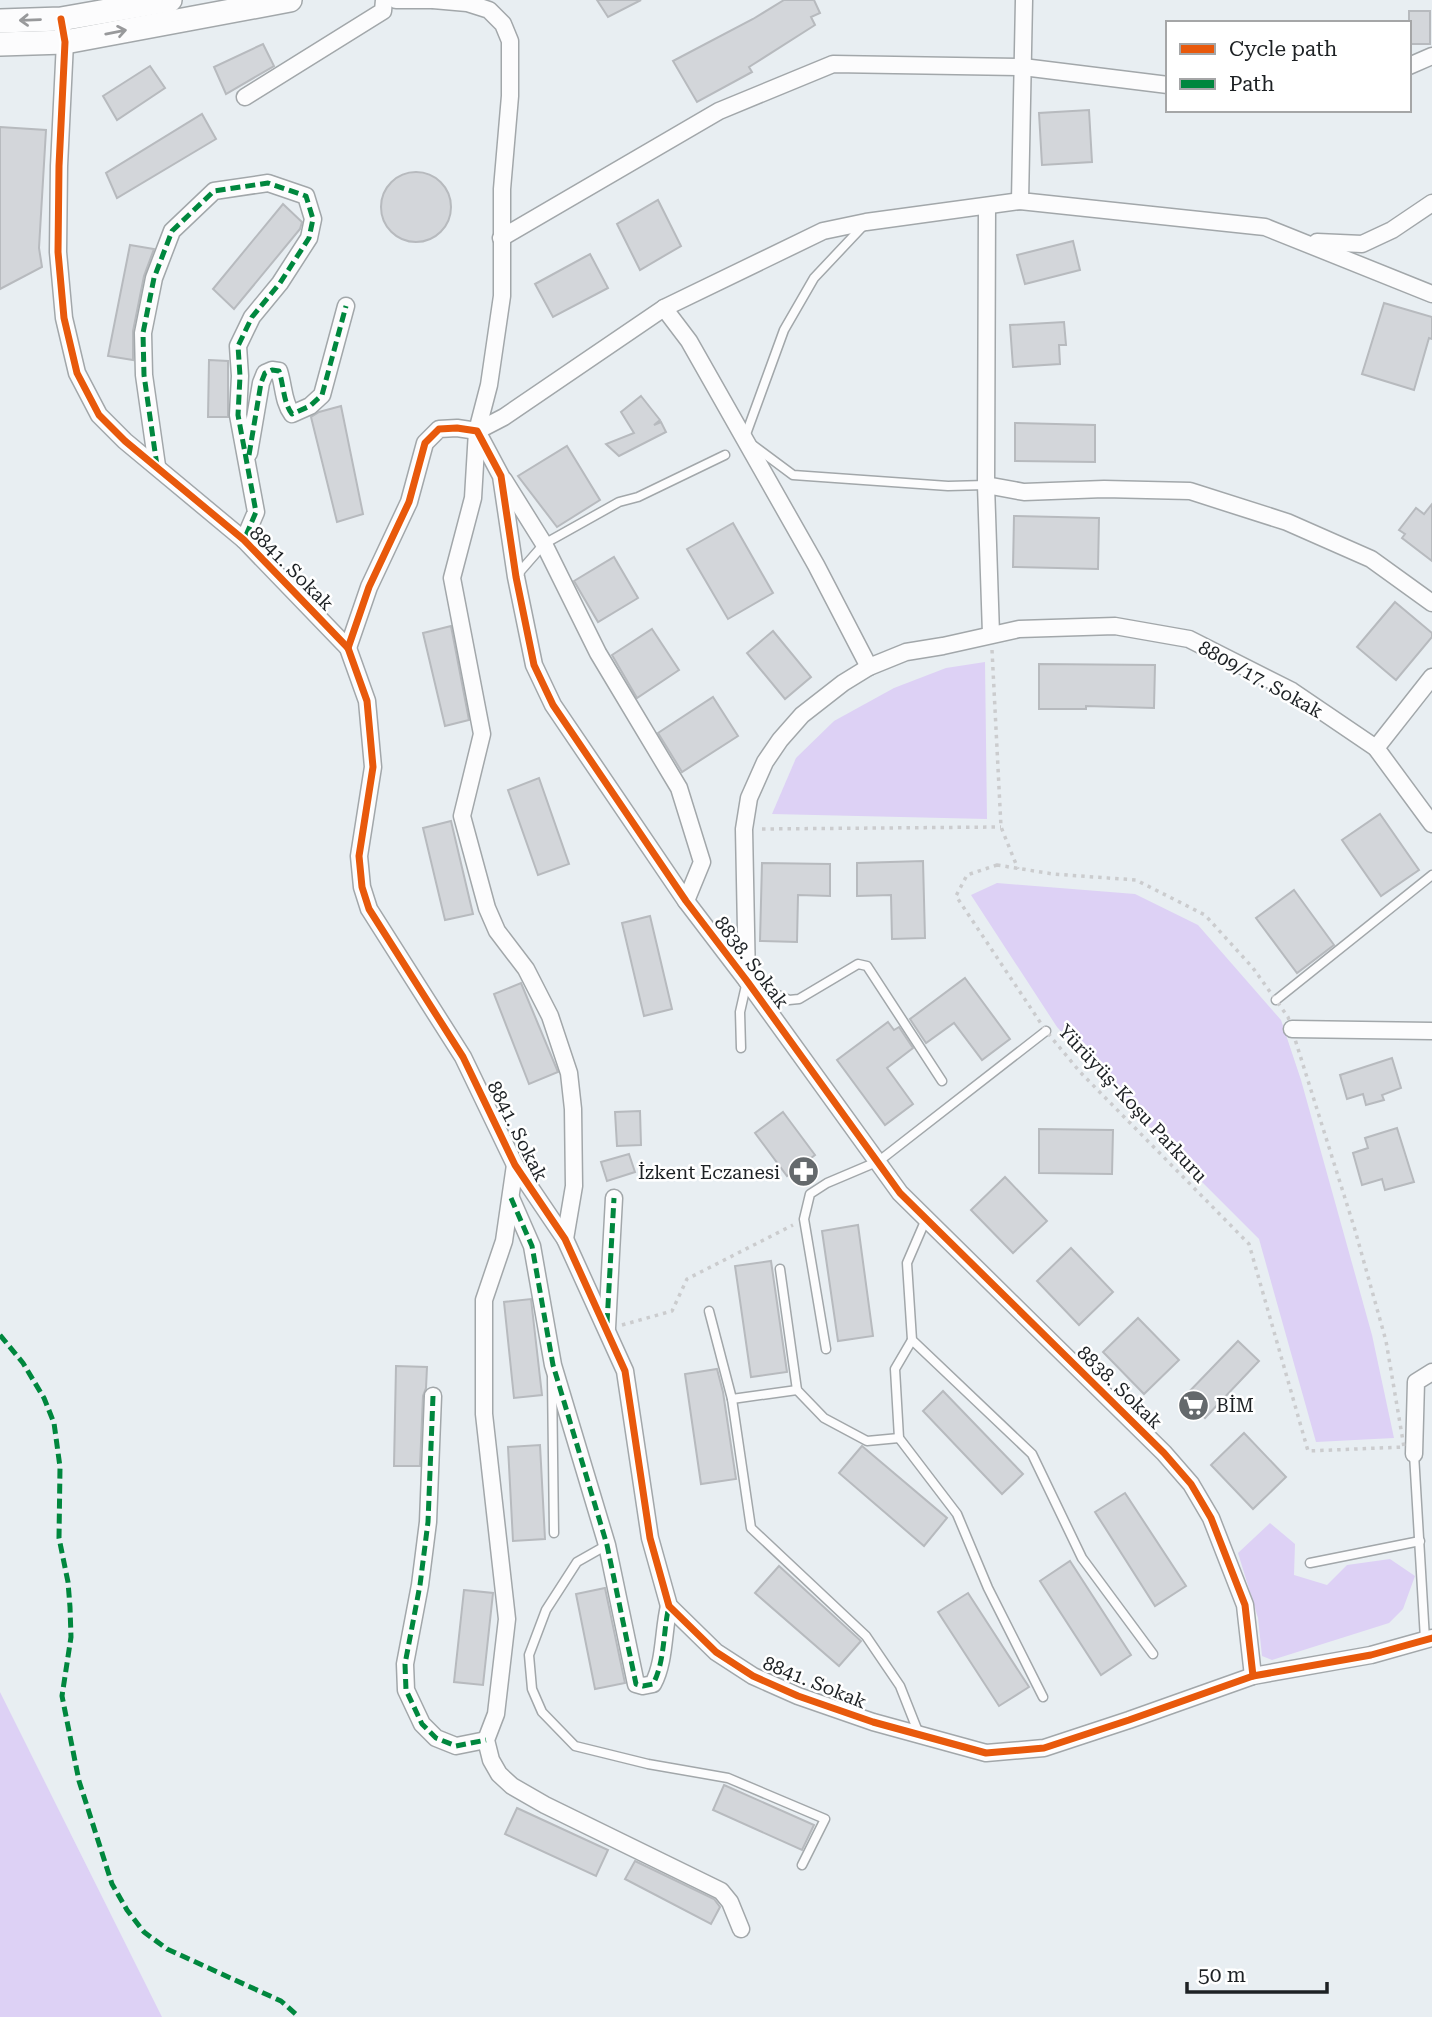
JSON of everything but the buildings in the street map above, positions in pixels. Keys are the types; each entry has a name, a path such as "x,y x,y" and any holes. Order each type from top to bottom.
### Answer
{"street":[{"path":"0,21 61,19 170,0"},
{"path":"0,44 65,42 290,0"},
{"path":"245,97 383,11 384,0"},
{"path":"396,0 467,3 489,10 503,24 510,41 510,96 502,189 502,296 495,349 477,431 473,498 452,579 482,734 462,816 496,932 526,969 544,1004 569,1073 573,1109 574,1186 565,1239"},
{"path":"1020,201 1024,0"},
{"name":"8841. Sokak","path":"61,19 65,42 58,252 64,318 77,373 99,415 125,441 244,540 348,648 367,701 373,767 359,856 362,887 369,909 463,1057 515,1165 565,1239 625,1371 650,1538 669,1606 716,1652 753,1676 799,1696 986,1753 1044,1748 1253,1676 1371,1655 1429,1638"},
{"path":"1411,65 1432,56"},
{"path":"501,238 719,111 833,64 1023,67 1166,85"},
{"path":"157,466 144,375 143,333 154,278 172,231 214,191 268,183 306,196 313,219 309,238 280,283 252,317 238,346 238,415 256,512 244,540"},
{"path":"348,648 369,587 409,502 425,443 439,429 477,431 504,417 664,308 822,231 866,222 1020,201 1265,227 1432,294"},
{"path":"1300,241 1362,244 1392,230 1432,203"},
{"path":"987,206 986,485 991,634"},
{"path":"247,466 265,373 279,371 286,405 292,414 310,406 322,395 346,306"},
{"path":"664,308 689,341 745,439 816,565 869,667"},
{"name":"8838. Sokak","path":"477,431 501,476 516,577 534,665 553,705 686,901 900,1193 1164,1453 1191,1484 1211,1518 1245,1605 1253,1676"},
{"path":"501,476 544,544 598,653 679,788 702,862 686,901"},
{"path":"986,485 1024,492 1104,489 1189,491 1287,522 1371,559 1432,603"},
{"name":"8809/17. Sokak","path":"747,981 744,830 749,798 765,762 802,715 842,683 869,667 906,652 1018,629 1115,626 1189,639 1292,691 1376,748 1432,824"},
{"path":"1376,748 1432,677"},
{"path":"1292,1030 1432,1031"},
{"path":"515,1165 504,1241 484,1300 484,1414 507,1619 496,1714 486,1740 491,1760 499,1774 512,1786 545,1805 721,1891 730,1902 741,1929"},
{"path":"511,1198 532,1246 553,1365 607,1545 636,1684 653,1684 660,1671 669,1606"},
{"path":"606,1331 614,1198"},
{"path":"1413,1454 1416,1382 1432,1372"},
{"path":"433,1396 428,1522 420,1585 405,1664 406,1690 422,1724 436,1738 456,1746 486,1740"}],"lane":[{"path":"866,222 814,278 784,330 745,439 793,475 948,486 986,485"},
{"path":"516,577 544,544 619,502 638,497 725,455"},
{"path":"1276,1000 1432,875"},
{"path":"741,1048 740,1012 747,981 789,1000 799,999 858,964 867,966 942,1081"},
{"path":"826,1349 804,1220 810,1194 817,1188 879,1161 1046,1031"},
{"path":"926,1219 907,1262 912,1340 895,1369 899,1438 957,1514 988,1588 1043,1697"},
{"path":"780,1269 797,1390 824,1418 867,1441 899,1438"},
{"path":"709,1311 732,1399 751,1528 866,1636 900,1686 919,1734"},
{"path":"912,1340 1032,1454 1082,1558 1153,1654"},
{"path":"553,1365 551,1409 554,1533"},
{"path":"732,1399 797,1390"},
{"path":"1413,1454 1429,1638"},
{"path":"1310,1563 1420,1541"},
{"path":"607,1545 577,1562 546,1610 529,1655 532,1689 542,1712 575,1746 648,1764 728,1778 825,1819 802,1865"}],"path":[{"path":"991,634 1001,827 1018,869"},
{"path":"744,830 1001,827"},
{"path":"606,1331 635,1320 672,1311 687,1279 804,1220"}],"shaded area":[{"path":"985,662 987,819 772,814 796,758 834,721 894,688 946,668"},
{"path":"997,883 1135,894 1198,925 1281,1020 1301,1080 1372,1335 1394,1438 1316,1442 1259,1239 1179,1159 1057,1027 971,895"},
{"path":"1270,1523 1295,1544 1294,1575 1327,1585 1347,1565 1390,1559 1415,1576 1403,1609 1389,1623 1272,1660 1262,1656 1258,1618 1238,1553"},
{"path":"0,1692 162,2017 0,2017"}],"marked path":[{"path":"157,466 144,375 143,333 154,278 172,231 214,191 268,183 306,196 313,219 309,238 280,283 252,317 238,346 238,415 256,512 244,540"},
{"path":"249,455 265,373 279,371 285,399 292,414 310,406 322,395 346,306"},
{"path":"511,1198 532,1246 553,1365 607,1545 636,1684 653,1684 657,1675 669,1606"},
{"path":"607,1323 614,1198"},
{"path":"0,1335 23,1363 44,1398 54,1423 60,1467 59,1538 68,1582 71,1637 62,1696 79,1781 112,1884 144,1932 167,1949 281,2001 299,2017"},
{"path":"433,1396 428,1522 420,1585 405,1664 406,1690 422,1724 436,1738 456,1746 486,1740"}],"cycle path":[{"path":"61,19 65,42 58,252 64,318 77,373 99,415 125,441 244,540 348,648 367,701 373,767 359,856 362,887 369,909 463,1057 515,1165 565,1239 625,1371 650,1538 669,1606 716,1652 753,1676 798,1696 873,1722 986,1753 1044,1748 1253,1676 1371,1655 1432,1638"},
{"path":"348,648 369,587 409,502 425,443 439,429 477,431 501,476 516,577 534,665 553,705 686,901 900,1193 1164,1453 1191,1484 1211,1518 1245,1605 1253,1676"}],"place":[{"name":"İzkent Eczanesi","path":"803,1172"},
{"name":"BİM","path":"1193,1405"}]}
